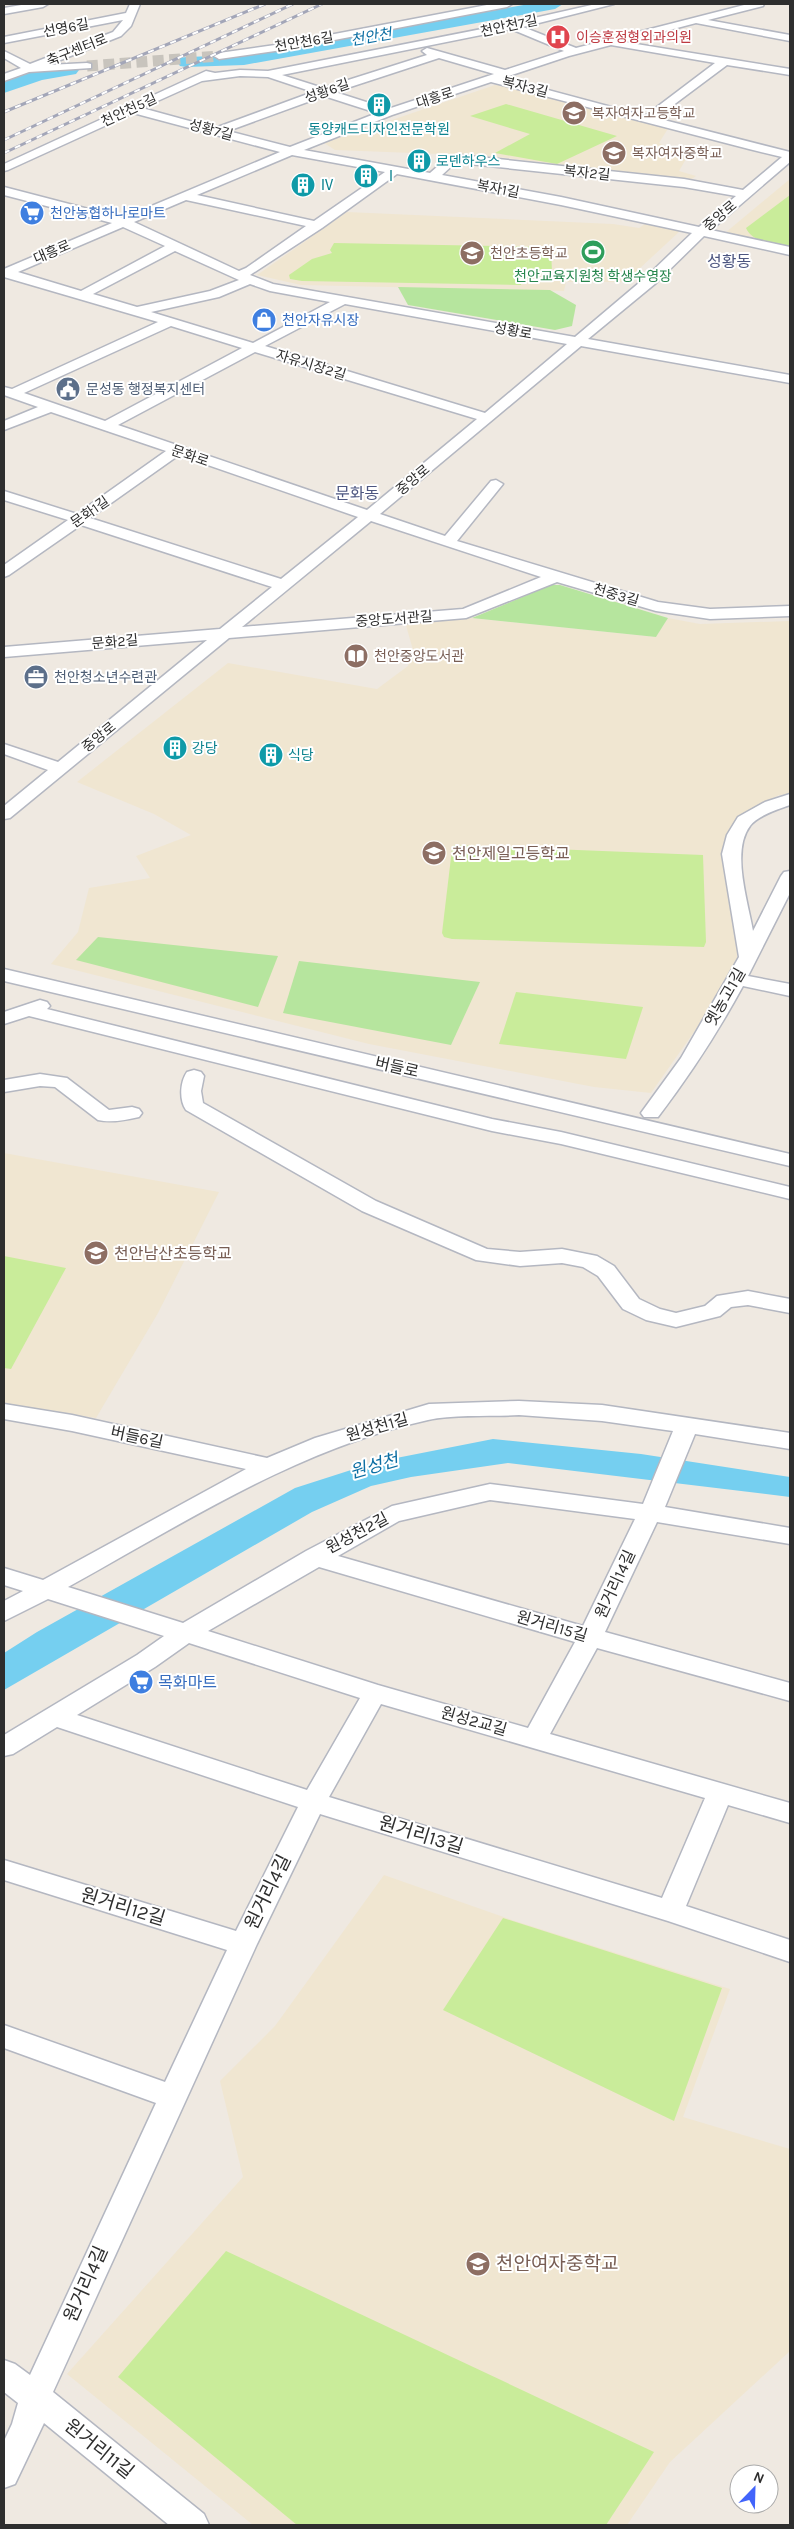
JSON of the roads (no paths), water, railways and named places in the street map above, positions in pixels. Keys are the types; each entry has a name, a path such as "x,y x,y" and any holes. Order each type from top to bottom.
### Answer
{"street":[{"path":"4,11 42,4"},
{"name":"축구센터로","path":"4,78 117,34 126,26 135,4"},
{"name":"천안천6길","path":"237,66 220,57 507,4"},
{"name":"천안천7길","path":"268,74 512,26 609,4"},
{"name":"대흥로","path":"5,272 183,196 388,113 574,51 759,4"},
{"name":"선영6길","path":"4,40 129,16"},
{"name":"대흥로","path":"695,20 790,38"},
{"path":"512,26 574,51"},
{"path":"604,43 790,72"},
{"name":"천안천7길","path":"408,45 505,74"},
{"path":"4,54 31,69 87,66"},
{"name":"성황6길","path":"214,132 322,92 440,54"},
{"path":"648,119 724,62"},
{"path":"237,66 268,74 388,113"},
{"name":"천안천5길","path":"4,168 197,78 237,66"},
{"path":"197,78 240,73 268,74"},
{"name":"복자3길","path":"492,78 753,147 790,155"},
{"name":"성황7길","path":"132,108 214,132 292,151"},
{"name":"복자1길","path":"292,151 704,231 727,238 790,251"},
{"name":"중앙로","path":"4,814 386,503 651,280 790,155"},
{"name":"복자2길","path":"433,177 450,161 460,159 684,183 746,194"},
{"path":"136,312 214,294 244,278 250,270 318,225 395,170"},
{"path":"4,191 123,222"},
{"path":"183,196 318,225"},
{"name":"성황로","path":"123,222 244,278 270,287 790,379"},
{"path":"82,295 174,246"},
{"name":"자유시장2길","path":"5,272 487,418"},
{"path":"104,427 341,301"},
{"name":"문화로","path":"8,392 169,322"},
{"name":"문화로","path":"8,392 104,427 368,516"},
{"path":"4,426 50,407"},
{"name":"문화1길","path":"4,572 176,451"},
{"path":"448,542 496,484"},
{"path":"4,495 283,585"},
{"name":"천중3길","path":"368,516 555,577 656,606 710,614 790,611"},
{"name":"중앙도서관길","path":"226,632 466,613 555,577"},
{"name":"문화2길","path":"4,652 226,632"},
{"path":"4,748 60,768"},
{"path":"748,956 732,854 736,835 744,821 771,806 790,799"},
{"name":"옛농고1길","path":"651,1113 668,1092 737,979 790,876"},
{"name":"버들로","path":"4,964 790,1146"},
{"name":"버들로","path":"4,976 790,1160"},
{"path":"737,979 790,990"},
{"path":"4,1018 78,993"},
{"path":"28,1010 492,1125 561,1138 790,1193"},
{"path":"194,1076 191,1091 193,1106 369,1206 483,1255 520,1258 562,1256 590,1261 606,1271 631,1304 654,1315 676,1320 712,1311 725,1300 748,1298 790,1306"},
{"path":"4,1086 40,1080 60,1082 105,1116 132,1113"},
{"name":"원성천1길","path":"4,1612 55,1592 269,1466 323,1443 429,1412 519,1408 602,1413 684,1430 790,1441"},
{"name":"버들6길","path":"4,1411 72,1423 269,1466"},
{"name":"원거리14길","path":"535,1739 590,1637 652,1508 684,1430"},
{"name":"원성천2길","path":"4,1747 52,1716 146,1661 184,1634 314,1557 392,1514 490,1492 652,1508 790,1536"},
{"name":"원거리15길","path":"314,1557 590,1637 790,1692"},
{"path":"4,1576 55,1592"},
{"name":"원성2교길","path":"55,1592 158,1627 375,1693 790,1813"},
{"name":"원거리4길","path":"4,2473 27,2427 35,2396 171,2096 243,1944 313,1802 375,1693"},
{"name":"원거리13길","path":"52,1716 313,1802 670,1911 790,1951"},
{"path":"670,1911 720,1793"},
{"name":"원거리12길","path":"4,1870 243,1944"},
{"path":"4,2036 171,2096"},
{"name":"원거리11길","path":"4,2374 35,2396 193,2525"}],"water":[{"name":"원성천","path":"493,1439 641,1454 790,1477 790,1497 508,1463 411,1477 371,1486 312,1512 4,1690 4,1653 37,1632 295,1488 376,1462"}],"waterway":[{"name":"천안천","path":"186,62 244,60 555,4"},
{"name":"천안천","path":"4,88 38,76 70,70"}],"tunnel":[{"path":"87,66 219,56"}],"railway":[{"path":"4,112 265,4"},
{"path":"4,140 293,4"},
{"path":"4,153 322,4"}],"place":[{"name":"이승훈정형외과의원","path":"558,37"},
{"name":"동양캐드디자인전문학원","path":"379,105"},
{"name":"복자여자고등학교","path":"574,113"},
{"name":"복자여자중학교","path":"614,153"},
{"name":"로덴하우스","path":"419,161"},
{"name":"Ⅰ","path":"366,176"},
{"name":"Ⅳ","path":"303,185"},
{"name":"천안농협하나로마트","path":"32,213"},
{"name":"천안교육지원청 학생수영장","path":"593,252"},
{"name":"천안초등학교","path":"472,253"},
{"name":"천안자유시장","path":"264,320"},
{"name":"문성동 행정복지센터","path":"68,389"},
{"name":"천안중앙도서관","path":"356,656"},
{"name":"천안청소년수련관","path":"36,677"},
{"name":"강당","path":"175,748"},
{"name":"식당","path":"271,755"},
{"name":"천안제일고등학교","path":"434,853"},
{"name":"천안남산초등학교","path":"96,1253"},
{"name":"목화마트","path":"141,1682"},
{"name":"천안여자중학교","path":"478,2264"}],"district":[{"name":"성황동","path":"729,261"},
{"name":"문화동","path":"357,493"}]}
